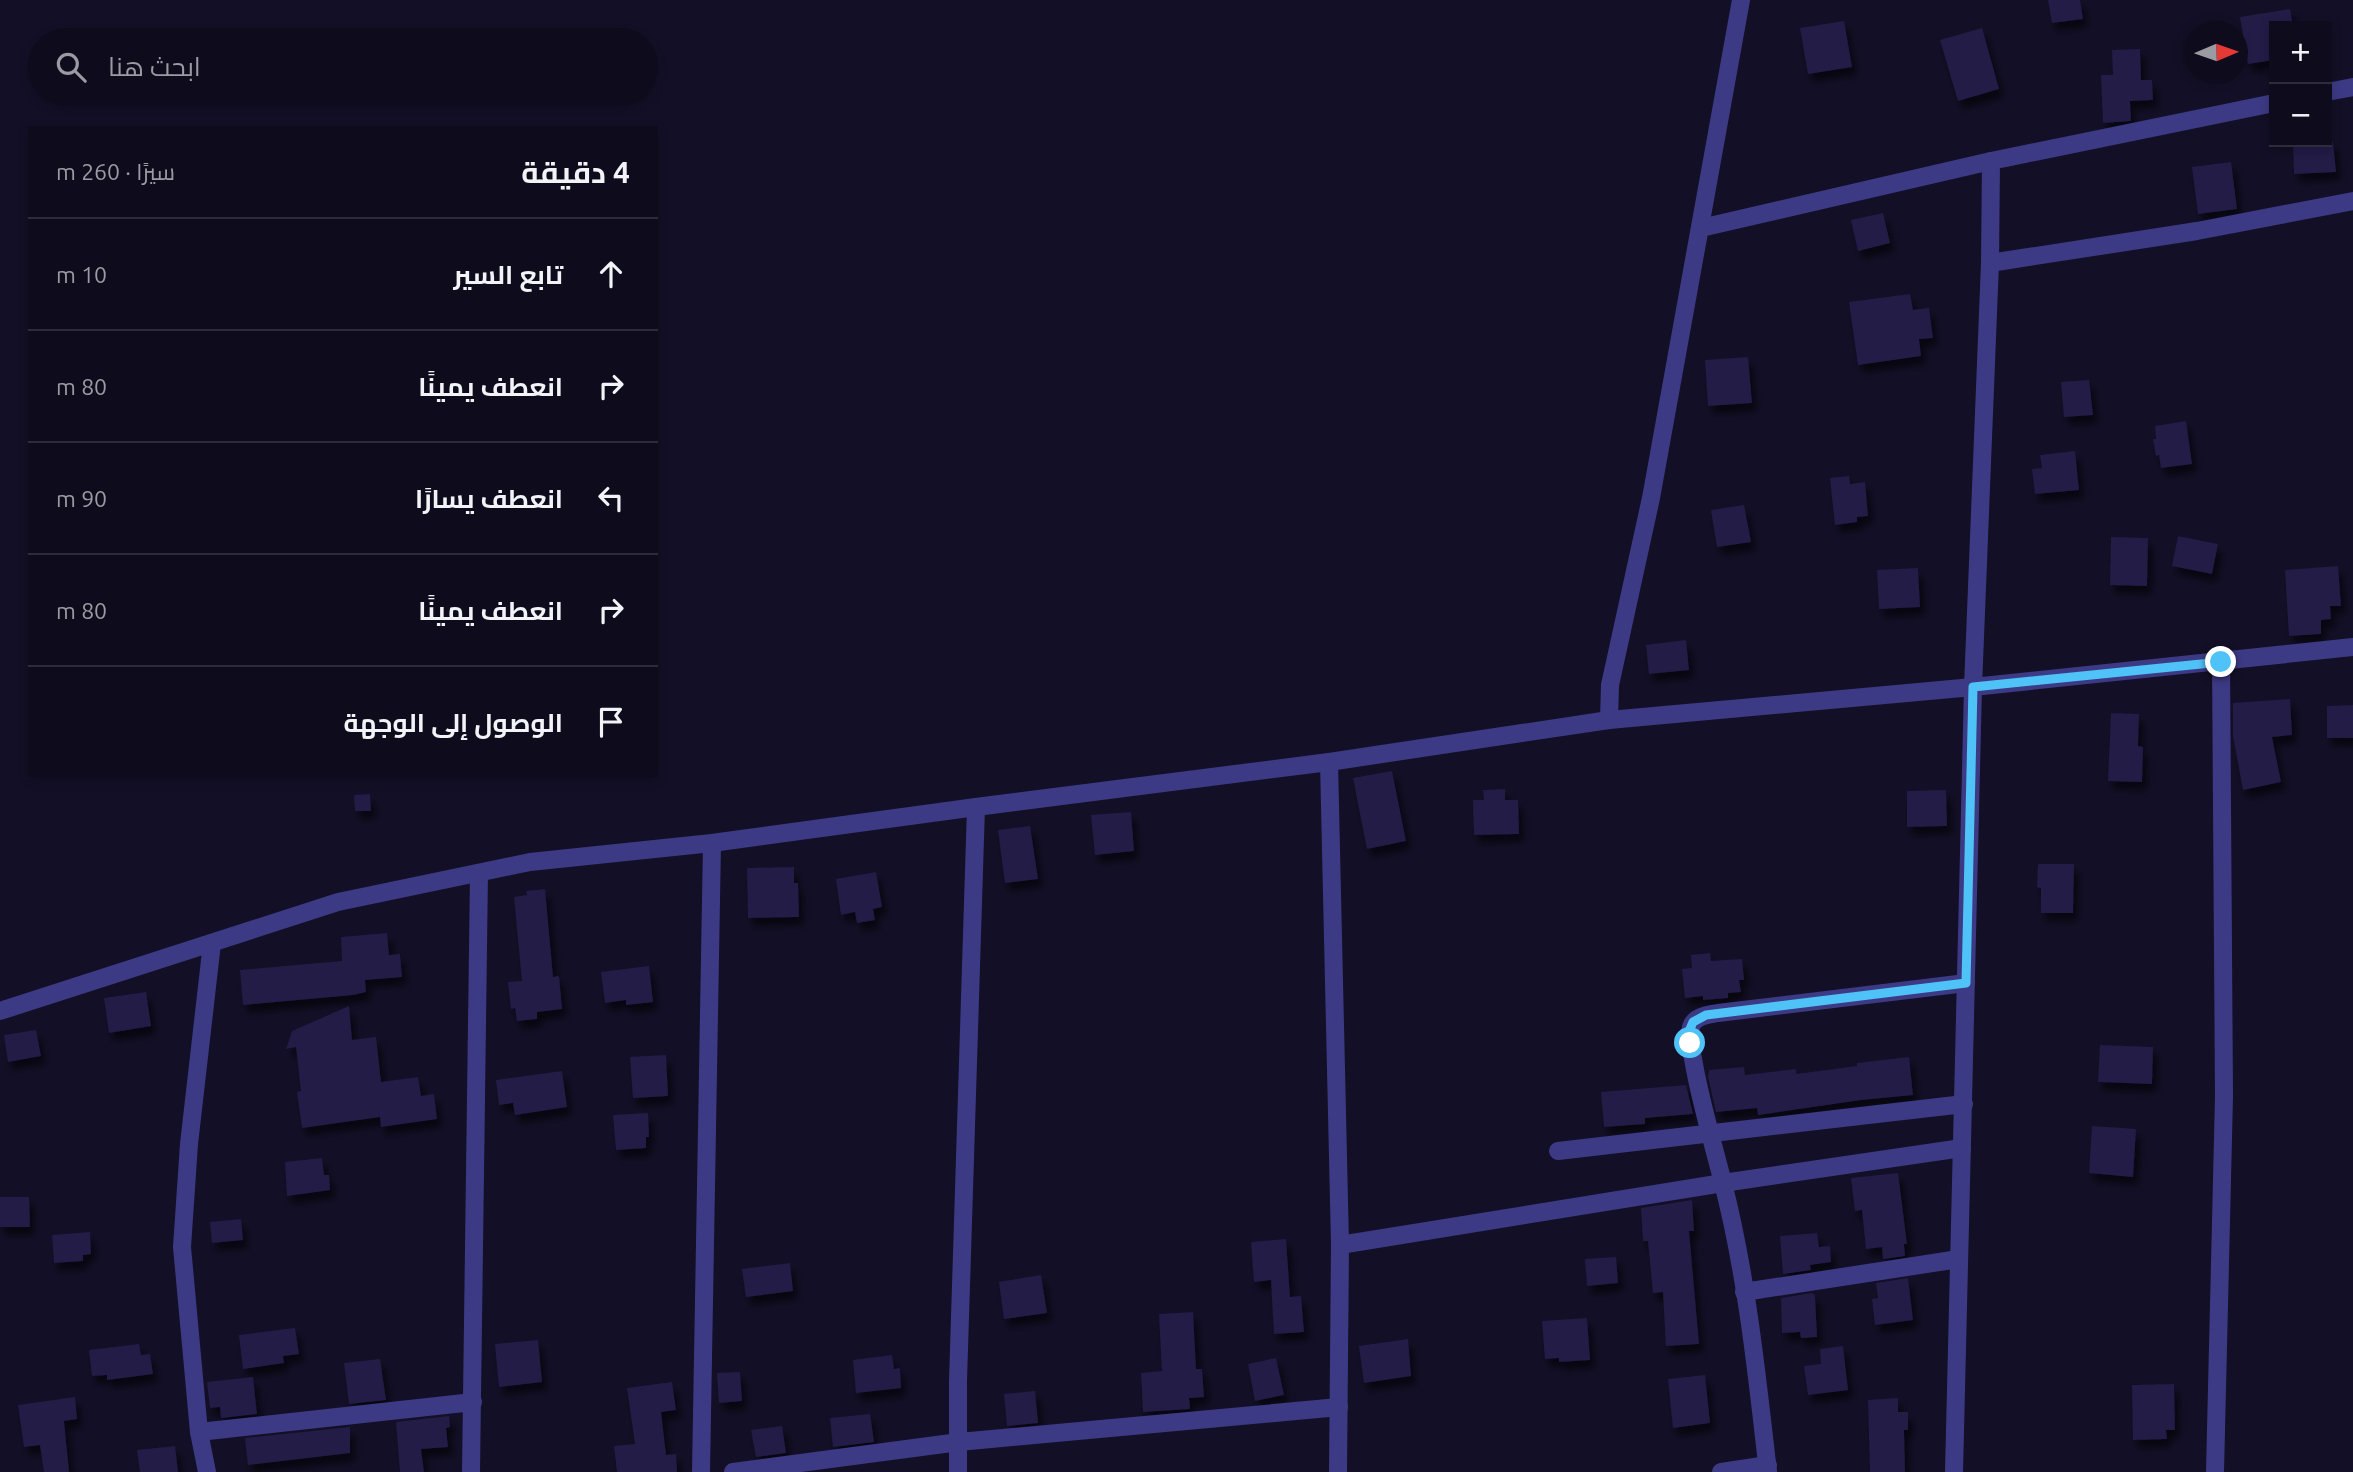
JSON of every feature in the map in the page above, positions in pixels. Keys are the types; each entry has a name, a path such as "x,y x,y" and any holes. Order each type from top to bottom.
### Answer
{"street":[{"path":"1609,720 1611,685 1651,498 1741,0"},
{"path":"2332,91 2353,87"},
{"path":"1701,228 1992,161 2269,104"},
{"path":"1954,1472 1973,687 1992,161"},
{"path":"1990,262 2197,231 2353,201"},
{"path":"0,1010 338,902 530,862 712,844 1329,762 1609,720 1973,687 2353,647"},
{"path":"2215,1472 2224,1096 2221,662"},
{"path":"1329,762 1340,1245 1338,1472"},
{"path":"958,1472 958,1368 976,807"},
{"path":"701,1472 712,844"},
{"path":"471,1472 479,873"},
{"path":"207,1472 199,1432 182,1247 190,1132 212,943"},
{"path":"1721,1472 1768,1468 1744,1292 1723,1183 1709,1135 1690,1043 1693,1022 1718,1013 1966,983"},
{"path":"1558,1150 1964,1104"},
{"path":"1340,1245 1723,1183 1962,1148"},
{"path":"1744,1292 1959,1259"},
{"path":"199,1432 473,1402"},
{"path":"733,1472 959,1442 1339,1407"}],"building":[{"path":"2048,0 2080,0 2083,19 2052,23"},
{"path":"2290,9 2292,21 2269,21 2269,61 2248,64 2248,21 2241,21 2240,17"},
{"path":"1844,21 1852,67 1808,74 1800,28"},
{"path":"1982,28 1999,89 1958,101 1940,40"},
{"path":"2140,49 2141,80 2152,80 2153,100 2130,101 2131,121 2103,123 2101,75 2113,75 2112,50"},
{"path":"2333,142 2336,172 2294,174 2293,147 2332,147"},
{"path":"2231,162 2237,209 2198,214 2192,167"},
{"path":"1883,213 1890,243 1858,251 1851,220"},
{"path":"1910,294 1913,310 1929,308 1933,338 1919,339 1921,356 1858,365 1849,302"},
{"path":"1748,357 1752,403 1708,406 1705,360"},
{"path":"2089,380 2093,415 2064,417 2061,382"},
{"path":"2186,421 2192,464 2161,468 2153,439 2156,439 2155,426"},
{"path":"2075,451 2079,490 2035,494 2032,469 2042,468 2040,455"},
{"path":"1849,476 1850,484 1865,482 1868,516 1857,517 1857,522 1835,525 1830,478"},
{"path":"1744,505 1751,542 1717,547 1711,510"},
{"path":"2178,536 2218,544 2212,574 2172,566"},
{"path":"2111,537 2148,538 2147,586 2110,585"},
{"path":"2338,566 2341,606 2330,606 2331,619 2321,620 2321,634 2289,636 2285,570"},
{"path":"1918,568 1920,607 1879,609 1877,570"},
{"path":"1686,640 1689,670 1649,674 1646,645"},
{"path":"2290,699 2292,735 2272,737 2281,782 2243,790 2233,736 2233,703"},
{"path":"2353,705 2353,738 2327,738 2327,706"},
{"path":"2111,713 2139,714 2138,746 2143,747 2142,782 2108,781"},
{"path":"1392,771 1406,841 1367,849 1353,778"},
{"path":"1505,789 1505,800 1518,800 1519,834 1474,835 1473,800 1484,800 1483,790"},
{"path":"1946,790 1947,826 1907,827 1907,791"},
{"path":"370,794 371,811 355,811 354,795"},
{"path":"1131,812 1134,851 1095,855 1091,815"},
{"path":"1030,826 1038,879 1005,883 998,830"},
{"path":"2038,864 2074,864 2073,913 2041,913 2041,888 2037,887"},
{"path":"794,867 794,883 798,883 799,917 748,918 747,868"},
{"path":"876,872 882,907 873,909 875,920 857,923 855,912 841,915 836,879"},
{"path":"545,889 553,977 559,976 562,1009 537,1012 537,1019 517,1021 515,1008 511,1009 508,982 522,981 514,897 527,895 526,891"},
{"path":"387,933 389,955 400,954 402,977 365,980 366,992 353,995 243,1005 240,970 342,961 341,937"},
{"path":"1710,953 1711,961 1742,959 1744,980 1739,980 1741,992 1728,993 1728,998 1685,998 1682,969 1692,968 1691,955"},
{"path":"649,966 653,1002 626,1005 626,1000 605,1003 601,972"},
{"path":"146,992 151,1026 109,1033 104,998"},
{"path":"349,1006 352,1040 376,1037 381,1082 418,1077 421,1096 434,1094 437,1119 381,1127 380,1117 302,1128 297,1092 301,1091 296,1047 286,1049 292,1031"},
{"path":"36,1030 41,1056 8,1062 4,1035"},
{"path":"2100,1045 2153,1047 2152,1084 2098,1082"},
{"path":"666,1055 668,1096 633,1098 630,1057"},
{"path":"1909,1057 1913,1095 1758,1115 1757,1108 1716,1112 1708,1077 1709,1070 1744,1067 1745,1075 1796,1069 1796,1074"},
{"path":"562,1071 567,1107 515,1115 513,1103 499,1105 496,1080"},
{"path":"1686,1085 1693,1114 1645,1118 1645,1124 1604,1127 1601,1092"},
{"path":"648,1113 649,1137 646,1137 646,1148 616,1150 613,1115"},
{"path":"2092,1126 2136,1129 2133,1177 2089,1173"},
{"path":"322,1158 324,1175 329,1175 330,1190 287,1196 285,1162"},
{"path":"1898,1173 1907,1244 1904,1244 1905,1256 1883,1259 1882,1247 1866,1249 1862,1210 1855,1211 1851,1178"},
{"path":"0,1197 29,1197 30,1227 0,1227"},
{"path":"1692,1200 1694,1231 1689,1231 1699,1344 1666,1346 1663,1292 1653,1293 1648,1241 1643,1241 1641,1208"},
{"path":"241,1219 243,1240 212,1243 210,1222"},
{"path":"90,1232 91,1254 83,1255 83,1261 54,1263 52,1235"},
{"path":"1817,1233 1819,1247 1830,1246 1831,1262 1810,1265 1811,1270 1783,1274 1780,1236"},
{"path":"1286,1239 1290,1297 1301,1296 1304,1332 1274,1334 1271,1280 1254,1282 1251,1242"},
{"path":"1616,1257 1618,1283 1587,1286 1585,1259"},
{"path":"790,1263 793,1291 746,1297 742,1269"},
{"path":"1041,1275 1047,1313 1004,1319 999,1282"},
{"path":"1908,1278 1913,1320 1875,1325 1872,1299 1878,1298 1876,1283"},
{"path":"1812,1293 1815,1295 1817,1337 1801,1338 1800,1332 1782,1333 1781,1298"},
{"path":"1193,1312 1196,1369 1202,1369 1204,1397 1189,1398 1190,1409 1143,1412 1141,1373 1162,1371 1159,1314"},
{"path":"1587,1318 1590,1360 1559,1362 1559,1358 1545,1359 1542,1321"},
{"path":"295,1328 299,1354 283,1356 284,1363 243,1369 239,1335"},
{"path":"1408,1339 1411,1376 1364,1383 1359,1346"},
{"path":"538,1340 542,1382 499,1387 495,1344"},
{"path":"139,1344 141,1355 150,1354 153,1374 107,1380 107,1375 92,1376 89,1350"},
{"path":"1843,1346 1848,1390 1808,1395 1804,1366 1821,1364 1820,1349"},
{"path":"892,1355 894,1369 900,1368 901,1388 856,1393 853,1360"},
{"path":"1276,1358 1284,1395 1255,1401 1248,1364"},
{"path":"380,1359 386,1400 349,1404 344,1363"},
{"path":"740,1372 742,1401 719,1403 717,1373"},
{"path":"1705,1375 1710,1423 1673,1428 1668,1379"},
{"path":"253,1377 257,1414 221,1418 220,1407 210,1408 207,1382"},
{"path":"672,1382 676,1410 661,1412 666,1455 676,1454 677,1472 617,1472 614,1446 635,1444 627,1388"},
{"path":"2174,1384 2175,1430 2166,1430 2167,1439 2133,1440 2132,1385"},
{"path":"1035,1391 1038,1423 1007,1426 1004,1394"},
{"path":"75,1397 77,1419 64,1421 69,1472 44,1472 40,1445 24,1447 18,1405"},
{"path":"1898,1398 1898,1412 1908,1412 1908,1430 1904,1430 1905,1472 1870,1472 1868,1400"},
{"path":"870,1414 874,1442 833,1447 830,1418"},
{"path":"449,1416 450,1427 446,1428 448,1447 421,1449 424,1472 400,1472 396,1422"},
{"path":"782,1426 786,1453 756,1457 751,1430"},
{"path":"350,1427 350,1453 248,1465 245,1438"},
{"path":"175,1446 178,1472 140,1472 137,1450"}],"route":[{"path":"1690,1043 1693,1022 1706,1015 1966,983 1973,687 2221,662"}]}
